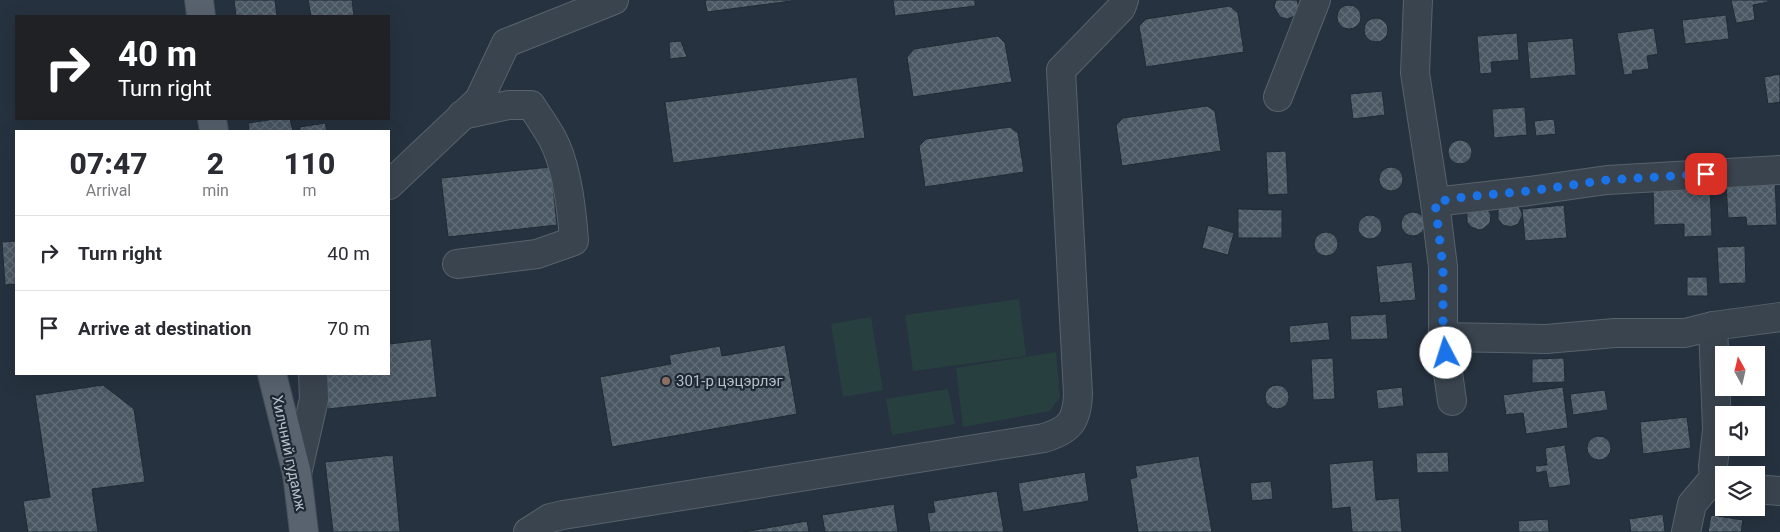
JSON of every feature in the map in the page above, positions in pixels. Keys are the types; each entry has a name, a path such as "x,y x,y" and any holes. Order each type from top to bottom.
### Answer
{"main road":[{"path":"199,0 201,15"},
{"name":"Хилчний гудамж","path":"272,375 296,474 304,532"}],"street":[{"path":"390,184 479,100 506,43 614,0"},
{"path":"528,532 550,518 563,515 1044,438 1058,434 1068,428 1076,414 1078,394 1061,70 1121,8 1124,0"},
{"path":"1278,97 1316,0"},
{"path":"1418,0 1415,73 1443,267 1443,337 1452,401"},
{"path":"457,264 537,254 574,241 572,217 562,162 553,139 531,105 509,105 462,116"},
{"path":"1435,202 1607,180 1780,170"},
{"path":"1443,337 1546,339 1615,332 1685,333 1713,326 1780,317"},
{"path":"1713,326 1717,429 1713,466 1715,470"},
{"path":"296,474 314,399 313,375"},
{"path":"1686,532 1692,504 1715,483"},
{"path":"1765,490 1780,492"}],"green space":[{"path":"1019,299 1026,356 913,371 905,315"},
{"path":"871,317 883,390 843,397 831,324"},
{"path":"1056,352 1060,397 1050,411 963,427 956,368"},
{"path":"948,389 955,424 892,435 886,399"}],"building":[{"path":"234,0 275,0 277,15 236,15"},
{"path":"308,0 352,0 354,15 311,15"},
{"path":"705,0 792,0 792,1 707,12"},
{"path":"893,0 975,0 975,6 895,16"},
{"path":"1276,0 1297,0 1299,8 1295,16 1287,19 1280,17 1274,7"},
{"path":"1731,0 1768,0 1768,2 1753,5 1755,20 1736,23"},
{"path":"1349,5 1358,8 1361,17 1358,26 1349,29 1340,26 1337,17 1340,8"},
{"path":"1230,6 1238,13 1244,52 1146,67 1139,26 1146,19"},
{"path":"1726,15 1729,39 1685,44 1682,20"},
{"path":"1376,18 1385,21 1388,30 1385,39 1376,42 1367,39 1364,30 1367,21"},
{"path":"1654,28 1658,54 1647,56 1649,69 1632,71 1633,74 1624,75 1617,33"},
{"path":"1517,33 1519,60 1491,62 1492,73 1480,74 1477,36"},
{"path":"998,36 1005,43 1012,82 913,97 907,57 914,49"},
{"path":"1573,38 1576,75 1530,79 1527,42"},
{"path":"681,41 687,57 670,59 669,42"},
{"path":"1780,74 1780,102 1768,104 1764,77"},
{"path":"857,77 865,138 673,163 665,102"},
{"path":"1382,91 1385,115 1353,119 1350,94"},
{"path":"1207,106 1215,111 1221,151 1122,166 1116,125 1123,118"},
{"path":"1525,107 1527,135 1494,138 1492,109"},
{"path":"1554,119 1556,134 1536,136 1534,121"},
{"path":"268,120 290,120 293,130 249,130 248,123"},
{"path":"325,123 327,130 300,130 300,127"},
{"path":"1010,127 1018,133 1024,172 925,187 919,146 926,139"},
{"path":"1460,140 1469,143 1472,152 1469,161 1460,164 1451,161 1448,152 1451,143"},
{"path":"1286,151 1288,194 1268,195 1266,152"},
{"path":"551,167 557,225 448,237 441,178"},
{"path":"1391,167 1400,170 1403,179 1400,188 1391,191 1382,188 1379,179 1382,170"},
{"path":"1775,181 1777,225 1747,226 1746,217 1728,218 1726,183"},
{"path":"1710,186 1712,236 1684,237 1684,224 1654,225 1653,188"},
{"path":"1518,205 1522,216 1518,224 1511,227 1503,225 1498,219 1500,207"},
{"path":"1564,205 1567,238 1525,241 1522,209"},
{"path":"1487,208 1491,215 1490,223 1479,230 1471,227 1467,222 1468,210"},
{"path":"1238,209 1282,210 1282,238 1238,238"},
{"path":"1413,212 1422,215 1425,224 1422,233 1413,236 1404,233 1401,224 1404,215"},
{"path":"1370,215 1379,218 1382,227 1379,236 1370,239 1361,236 1358,227 1361,218"},
{"path":"1208,225 1234,233 1228,255 1202,248"},
{"path":"1326,232 1335,235 1338,244 1335,253 1326,256 1317,253 1314,244 1317,235"},
{"path":"15,241 15,284 5,285 2,242"},
{"path":"1745,246 1746,283 1719,284 1717,247"},
{"path":"1412,262 1416,300 1380,303 1376,266"},
{"path":"1687,277 1707,277 1708,296 1687,296"},
{"path":"1386,314 1388,339 1351,340 1350,316"},
{"path":"1328,322 1330,340 1290,343 1289,326"},
{"path":"431,339 437,397 328,409 324,375 390,375 390,344"},
{"path":"785,345 797,414 612,447 600,377 671,364 669,355 720,346 722,356"},
{"path":"1333,358 1335,399 1313,400 1311,359"},
{"path":"1564,358 1565,382 1532,383 1532,359"},
{"path":"103,385 134,409 145,482 92,489 98,532 28,532 23,501 50,497 35,395"},
{"path":"1277,385 1286,388 1289,397 1286,406 1277,409 1268,406 1265,397 1268,388"},
{"path":"1402,387 1404,406 1378,409 1376,390"},
{"path":"1563,387 1568,428 1526,434 1523,413 1506,415 1503,395"},
{"path":"1605,390 1608,410 1573,415 1570,394"},
{"path":"1687,417 1691,448 1643,454 1640,422"},
{"path":"1599,436 1608,439 1611,448 1608,457 1599,460 1590,457 1587,448 1590,439"},
{"path":"1565,445 1571,485 1549,488 1546,471 1536,473 1535,466 1547,465 1545,448"},
{"path":"1448,452 1449,472 1417,473 1416,453"},
{"path":"393,455 400,532 333,532 325,462"},
{"path":"1199,456 1212,532 1138,532 1130,479 1137,477 1135,466"},
{"path":"1373,460 1376,500 1399,498 1402,532 1352,532 1350,507 1332,509 1329,464"},
{"path":"1085,472 1089,501 1023,512 1018,483"},
{"path":"1271,481 1273,499 1252,501 1250,483"},
{"path":"997,491 1004,532 930,532 927,513 935,512 933,501"},
{"path":"894,504 898,532 825,532 822,515"},
{"path":"1663,514 1665,532 1631,532 1629,519"},
{"path":"1711,515 1743,520 1741,532 1708,532"},
{"path":"1548,519 1549,532 1519,532 1518,521"},
{"path":"807,521 809,532 743,532"}],"place":[{"name":"301-р цэцэрлэг","path":"666,381"}],"route":[{"path":"1446,353 1443,337 1443,267 1435,202 1607,180 1706,174"}]}
